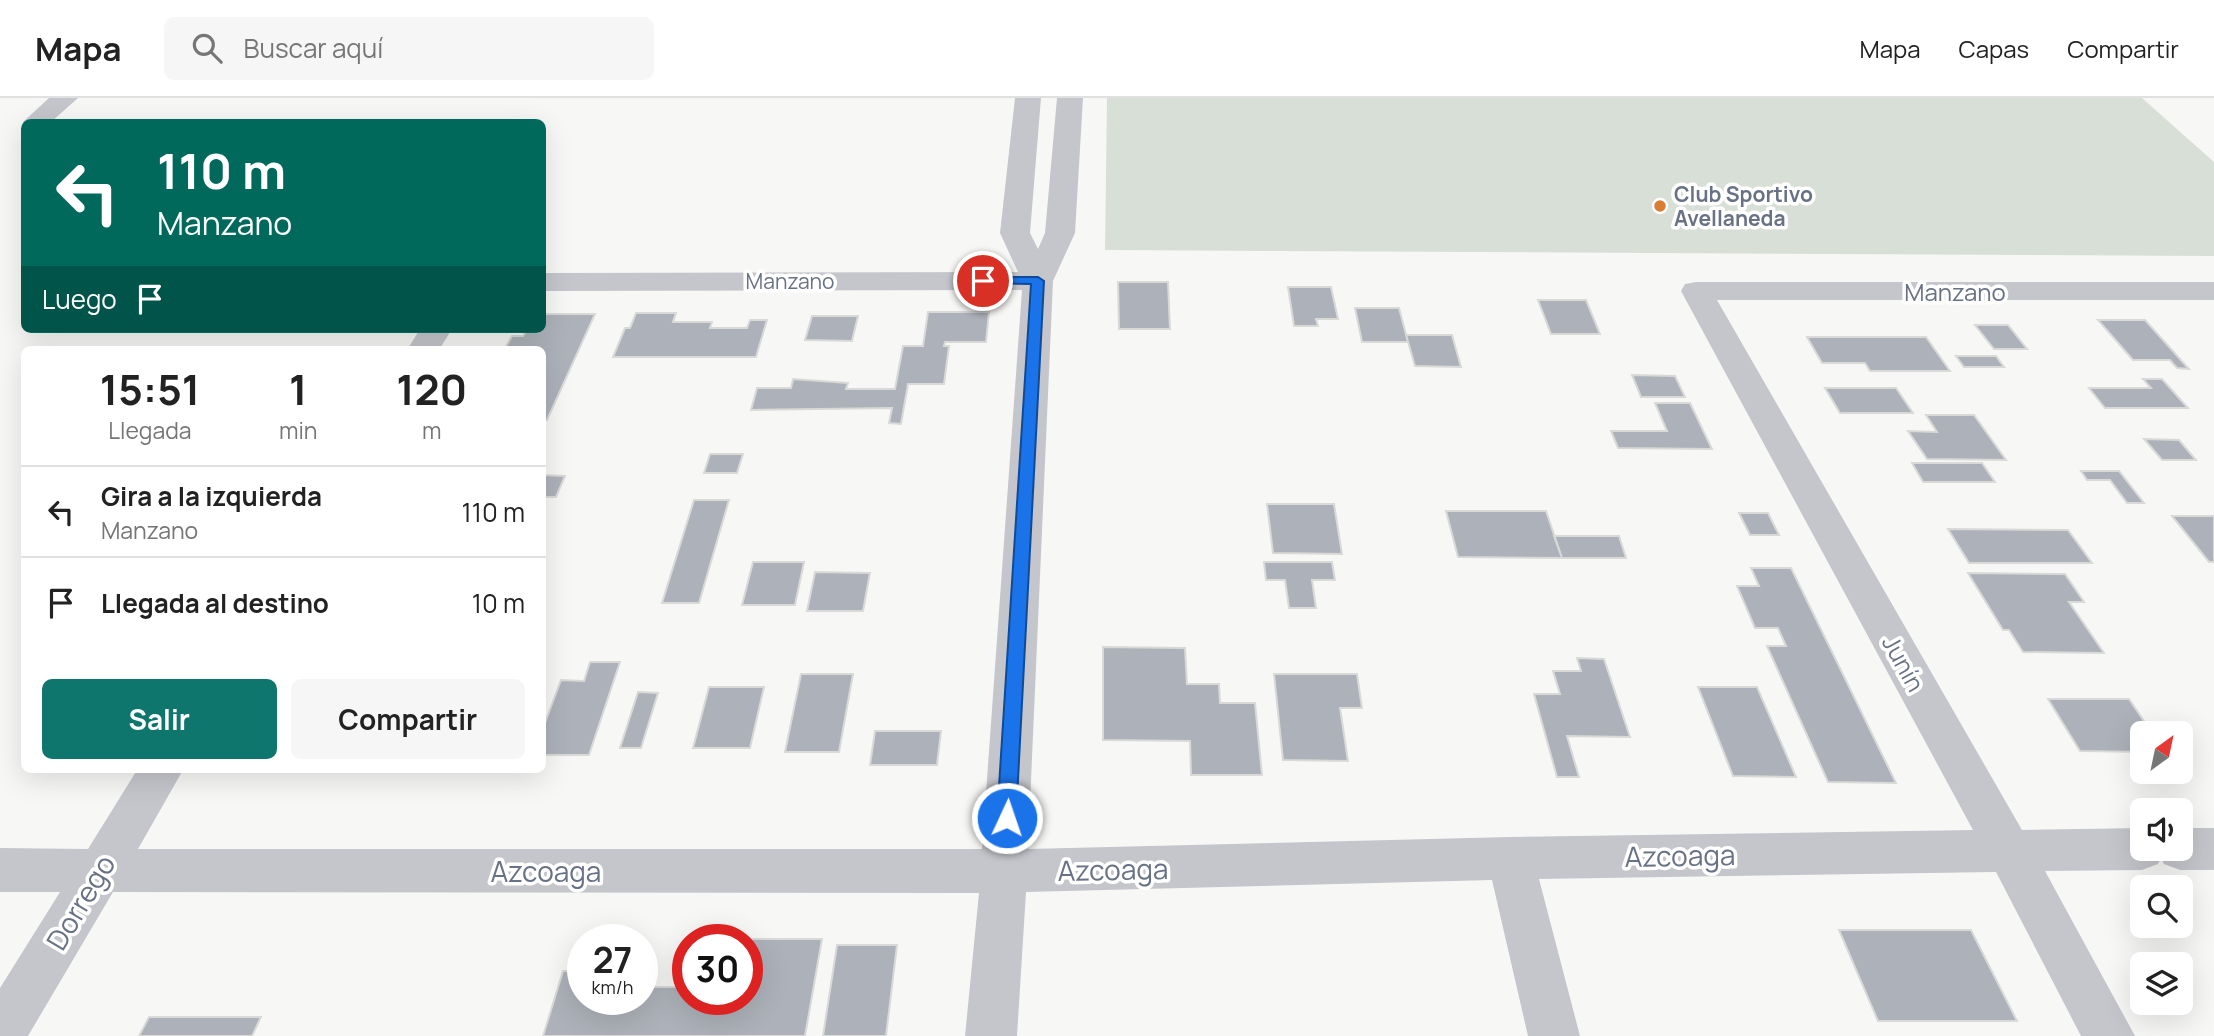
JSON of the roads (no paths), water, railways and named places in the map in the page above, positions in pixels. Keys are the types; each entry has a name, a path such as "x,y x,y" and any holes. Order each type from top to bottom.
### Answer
{"street":[{"path":"40,119 65,98"},
{"path":"991,1036 1004,872 1038,281 1060,233 1070,99 1028,99 1015,233 1038,281"},
{"name":"Manzano","path":"546,282 1038,281"},
{"name":"Manzano","path":"1696,291 2214,291"},
{"name":"Junín","path":"1696,291 2008,849 2109,1036"},
{"name":"Dorrego","path":"0,1035 160,773"},
{"name":"Azcoaga","path":"0,870 1004,872 1510,859 2130,849"},
{"path":"2193,849 2214,849"},
{"path":"1510,859 1554,1036"}],"place":[{"name":"Club Sportivo Avellaneda","path":"1660,206"}]}
